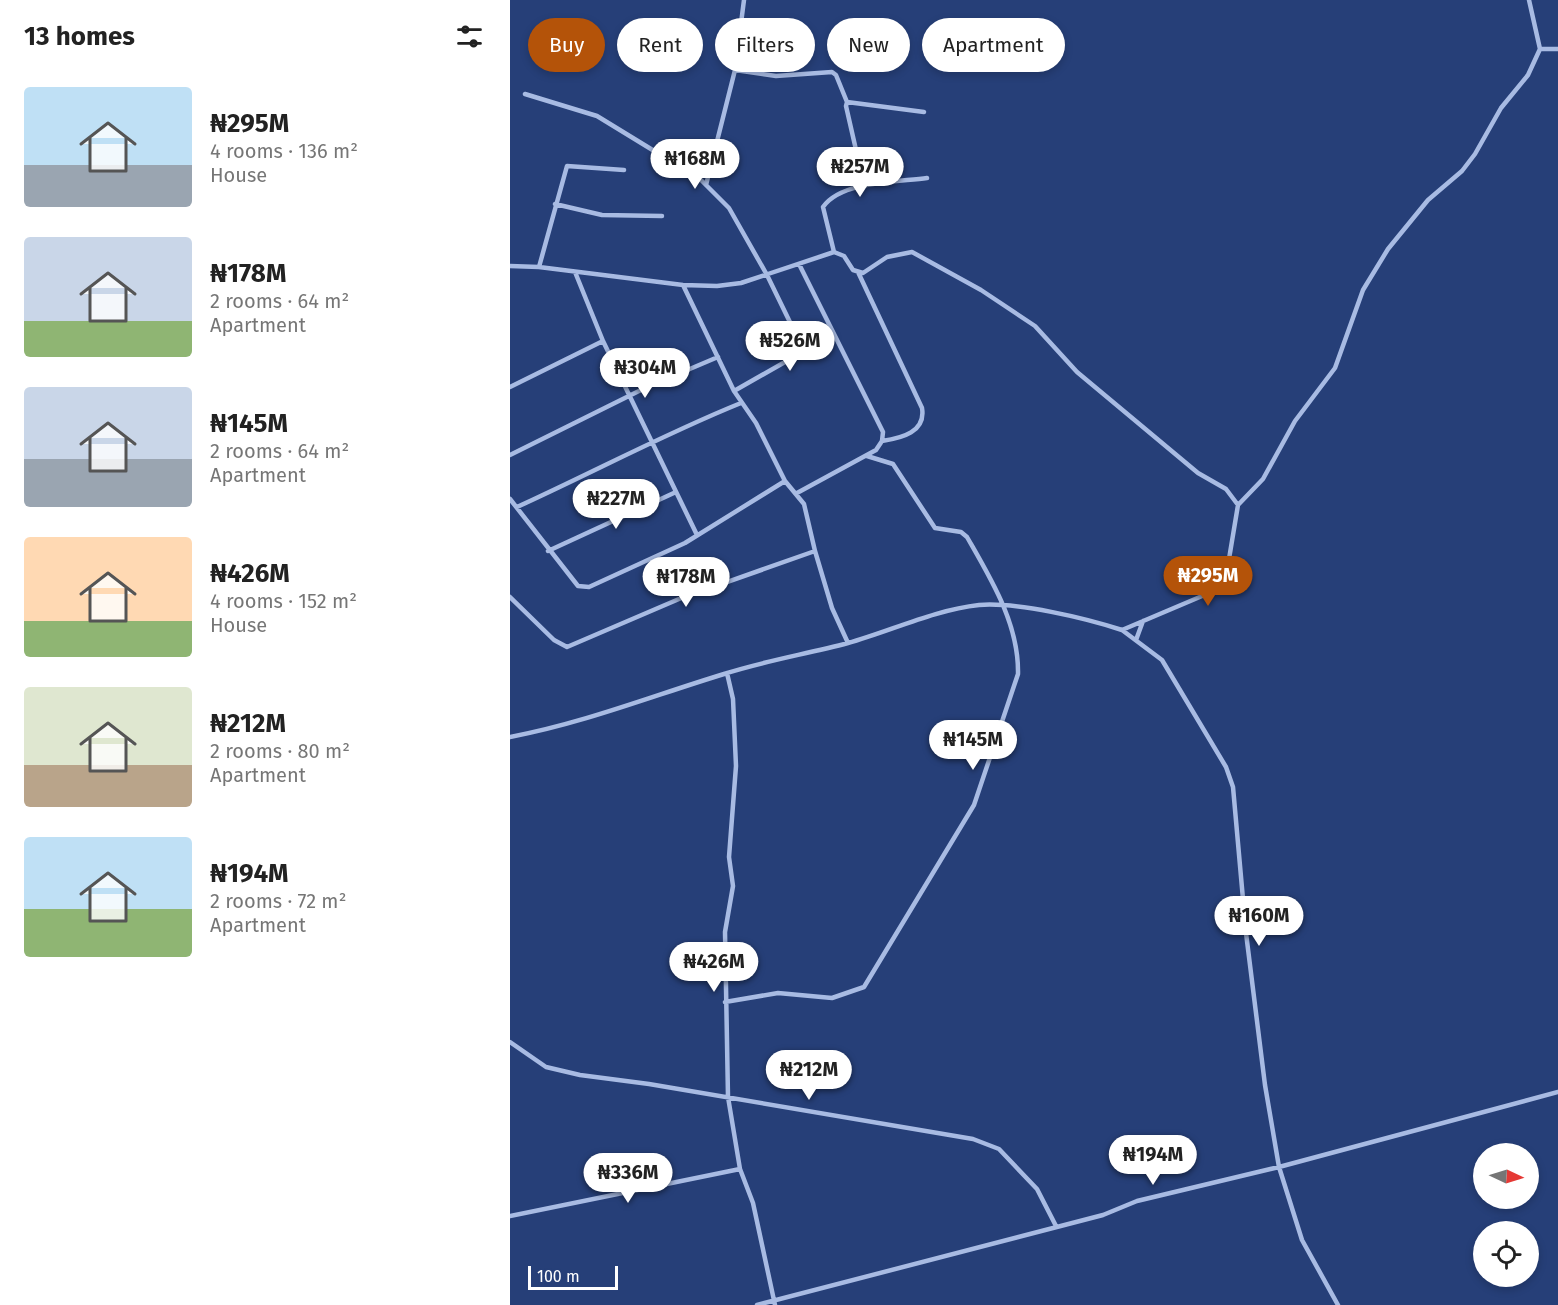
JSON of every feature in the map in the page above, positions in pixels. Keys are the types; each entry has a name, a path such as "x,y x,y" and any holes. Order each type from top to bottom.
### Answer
{"street":[{"path":"742,18 744,0"},
{"path":"1122,630 1221,588 1225,583 1238,505 1263,479 1295,421 1335,368 1363,290 1388,249 1428,200 1462,171 1475,154 1501,108 1528,75 1540,49 1530,0"},
{"path":"1540,49 1558,49"},
{"path":"706,185 734,72"},
{"path":"749,72 776,76 832,72 836,75 847,102 864,185"},
{"path":"525,94 597,116 706,185 729,208 767,275 804,351"},
{"path":"847,102 924,112"},
{"path":"539,267 567,166 624,170"},
{"path":"834,252 823,207 827,201 864,185 927,178"},
{"path":"555,204 602,215 662,216"},
{"path":"510,267 539,267 683,285 717,286 767,275 834,252 844,256 853,270 863,273 886,257 912,252 981,290 1035,326 1077,372 1198,473 1226,489 1238,505"},
{"path":"797,493 876,450 882,441 883,432 799,264"},
{"path":"575,272 603,341 697,535"},
{"path":"858,272 922,408 924,419 918,428 896,439 882,441"},
{"path":"683,285 734,391 756,423 785,481 804,504 832,608 848,643"},
{"path":"734,391 834,334"},
{"path":"510,387 603,341"},
{"path":"510,455 631,396 718,357"},
{"path":"517,507 593,472 652,441 741,403"},
{"path":"725,1002 778,993 832,998 864,987 974,805 1018,674 1018,653 1004,605 967,537 961,532 935,528 893,464 867,456"},
{"path":"510,499 570,579 578,586 588,587 697,535 785,481"},
{"path":"548,551 676,492"},
{"path":"510,597 554,640 567,647 679,599 815,551"},
{"path":"510,737 564,727 727,673 848,643 945,612 979,605 1004,605 1097,622 1122,630 1162,660 1172,674 1226,767 1233,787 1246,933 1265,1085 1279,1167 1302,1240 1338,1305"},
{"path":"1136,640 1143,621"},
{"path":"727,673 733,699 736,766 729,850 733,886 725,932 728,1097 740,1169 753,1203 774,1302"},
{"path":"510,1042 546,1067 580,1075 728,1097 845,1120 973,1139 999,1149 1037,1189 1056,1226"},
{"path":"757,1305 1103,1215 1137,1201 1279,1167 1558,1092"},
{"path":"510,1216 740,1169"}]}
